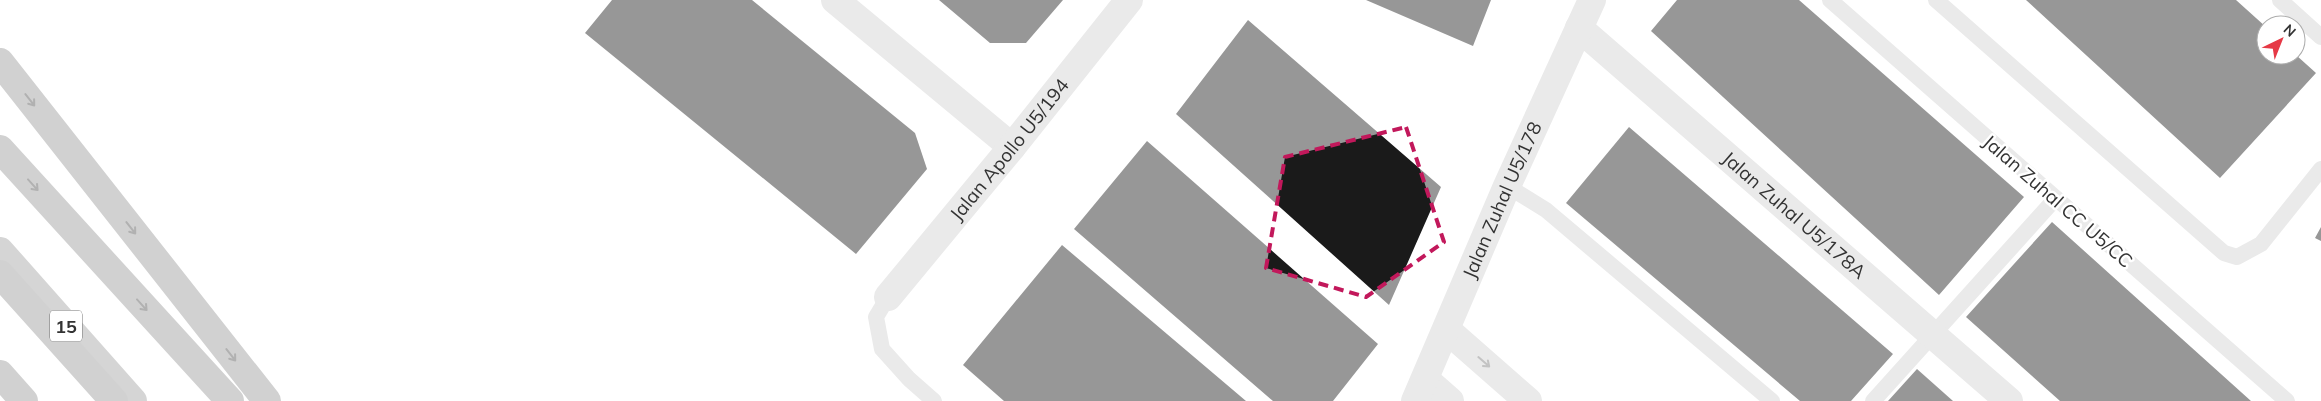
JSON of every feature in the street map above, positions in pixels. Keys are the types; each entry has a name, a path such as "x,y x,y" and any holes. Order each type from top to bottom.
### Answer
{"highway":[{"path":"0,62 267,401"},
{"path":"0,149 230,401"},
{"name":"15","path":"0,251 133,401"},
{"path":"0,274 114,401"},
{"path":"0,374 24,401"},
{"path":"0,387 13,401"}],"street":[{"path":"836,0 1012,148"},
{"name":"Jalan Apollo U5/194","path":"888,297 1012,148 1129,0"},
{"name":"Jalan Zuhal U5/178","path":"1420,390 1447,330 1506,186 1592,0"},
{"name":"Jalan Zuhal U5/178A","path":"1579,28 2009,401"},
{"path":"1447,330 1528,401"},
{"path":"1420,390 1450,401"}],"lane":[{"name":"Jalan Zuhal CC U5/CC","path":"1830,0 2287,401"},
{"path":"1936,0 2224,253 2237,257 2261,244 2321,169"},
{"path":"2280,0 2321,37"},
{"path":"1506,186 1546,210 1772,401"},
{"path":"1873,401 2056,198"},
{"path":"888,297 876,317 882,349 909,379 934,401"}],"highlighted area":[{"path":"1406,127 1444,242 1366,297 1266,268 1285,157"}],"building":[{"path":"612,0 752,0 915,133 927,169 856,254 585,33"},
{"path":"939,0 1063,0 1026,43 990,43"},
{"path":"1366,0 1491,0 1473,46"},
{"path":"1677,0 1799,0 2024,197 1939,295 1651,31"},
{"path":"2026,0 2236,0 2256,18 2256,65 2306,64 2316,73 2220,178"},
{"path":"1248,20 1441,187 1389,305 1176,114"},
{"path":"1629,127 1893,354 1851,401 1800,401 1566,203"},
{"path":"1147,141 1378,344 1333,401 1273,401 1074,229"},
{"path":"2052,222 2251,401 2060,401 1966,317"},
{"path":"2321,227 2321,241 2315,238"},
{"path":"1062,245 1246,401 1004,401 963,365"},
{"path":"1917,369 1953,401 1888,401"}]}
